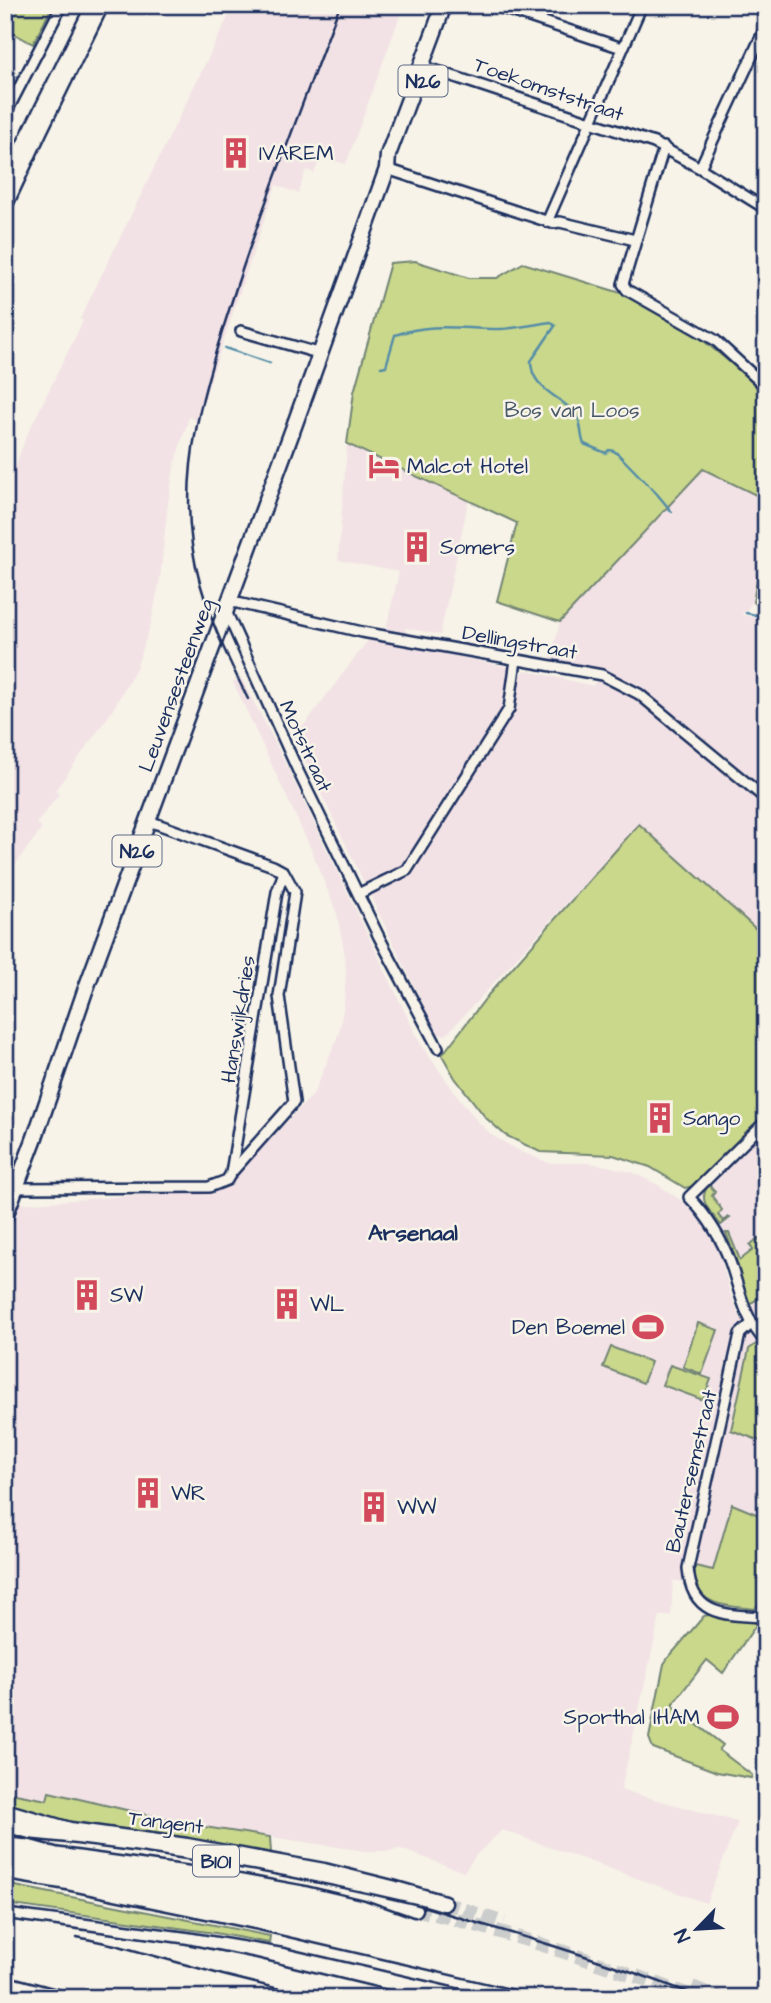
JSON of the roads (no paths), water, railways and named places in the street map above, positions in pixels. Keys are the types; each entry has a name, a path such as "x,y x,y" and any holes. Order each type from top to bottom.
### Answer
{"main road":[{"name":"Leuvensesteenweg","path":"5,1216 10,1187 149,821 387,169 395,157 444,5"},
{"name":"Leuvensesteenweg","path":"425,67 452,5"},
{"name":"Tangent","path":"5,1811 70,1830 187,1846 324,1871 443,1903"},
{"name":"Tangent","path":"5,1824 59,1839 210,1860 303,1877 367,1892 415,1909"}],"street":[{"path":"5,115 62,5"},
{"path":"493,5 622,48"},
{"path":"547,222 642,5"},
{"path":"701,168 766,26"},
{"name":"Toekomststraat","path":"425,67 664,147 766,209"},
{"path":"664,147 623,284 627,290 715,340 766,387"},
{"path":"387,169 547,222 560,222 635,240"},
{"path":"240,331 321,354"},
{"name":"Dellingstraat","path":"227,606 602,675 639,694 766,800"},
{"name":"Motstraat","path":"227,606 298,771 438,1048"},
{"path":"358,894 407,870 509,709 516,660"},
{"path":"149,821 284,872"},
{"name":"Hanswijkdries","path":"231,1173 277,892 284,872"},
{"name":"Hanswijkdries","path":"10,1187 209,1187 227,1180 294,1102 278,996 295,892 284,872"},
{"path":"766,1121 689,1196 718,1233 730,1261 745,1311 766,1342"},
{"name":"Bautersemstraat","path":"752,1324 740,1334 688,1568 689,1583 695,1598 701,1604 718,1612 766,1617"},
{"path":"5,1982 69,1998"}],"waterway":[{"path":"381,367 386,366 395,335 408,331 434,327 504,329 551,322 555,326 531,361 536,379 577,416 584,444 606,453 609,450 614,451 672,512"},
{"path":"225,348 270,363"},
{"path":"746,613 766,617"}],"tunnel":[{"path":"444,1903 504,1923"},
{"path":"415,1909 593,1961 698,1998"},
{"path":"692,1987 720,1998"}],"railway":[{"path":"5,165 85,5"},
{"path":"5,224 110,5"},
{"path":"248,699 214,624 196,565 189,511 193,445 207,381 237,285 340,5"},
{"path":"5,1837 211,1863 415,1904 571,1952 703,1998"},
{"path":"5,1880 258,1930 549,1998"},
{"path":"5,1908 189,1932 285,1948 500,1998"},
{"path":"5,1919 186,1944 421,1998"},
{"path":"77,1937 316,1998"},
{"path":"306,1991 336,1998"}],"place":[{"name":"IVAREM","path":"236,153"},
{"name":"Malcot Hotel","path":"384,466"},
{"name":"Somers","path":"417,547"},
{"name":"Sango","path":"660,1118"},
{"name":"SW","path":"87,1295"},
{"name":"WL","path":"287,1304"},
{"name":"Den Boemel","path":"648,1327"},
{"name":"WR","path":"148,1493"},
{"name":"WW","path":"374,1507"},
{"name":"Sporthal IHAM","path":"723,1717"}],"district":[{"name":"Arsenaal","path":"413,1232"}],"park label":[{"name":"Bos van Loos","path":"572,410"}]}
